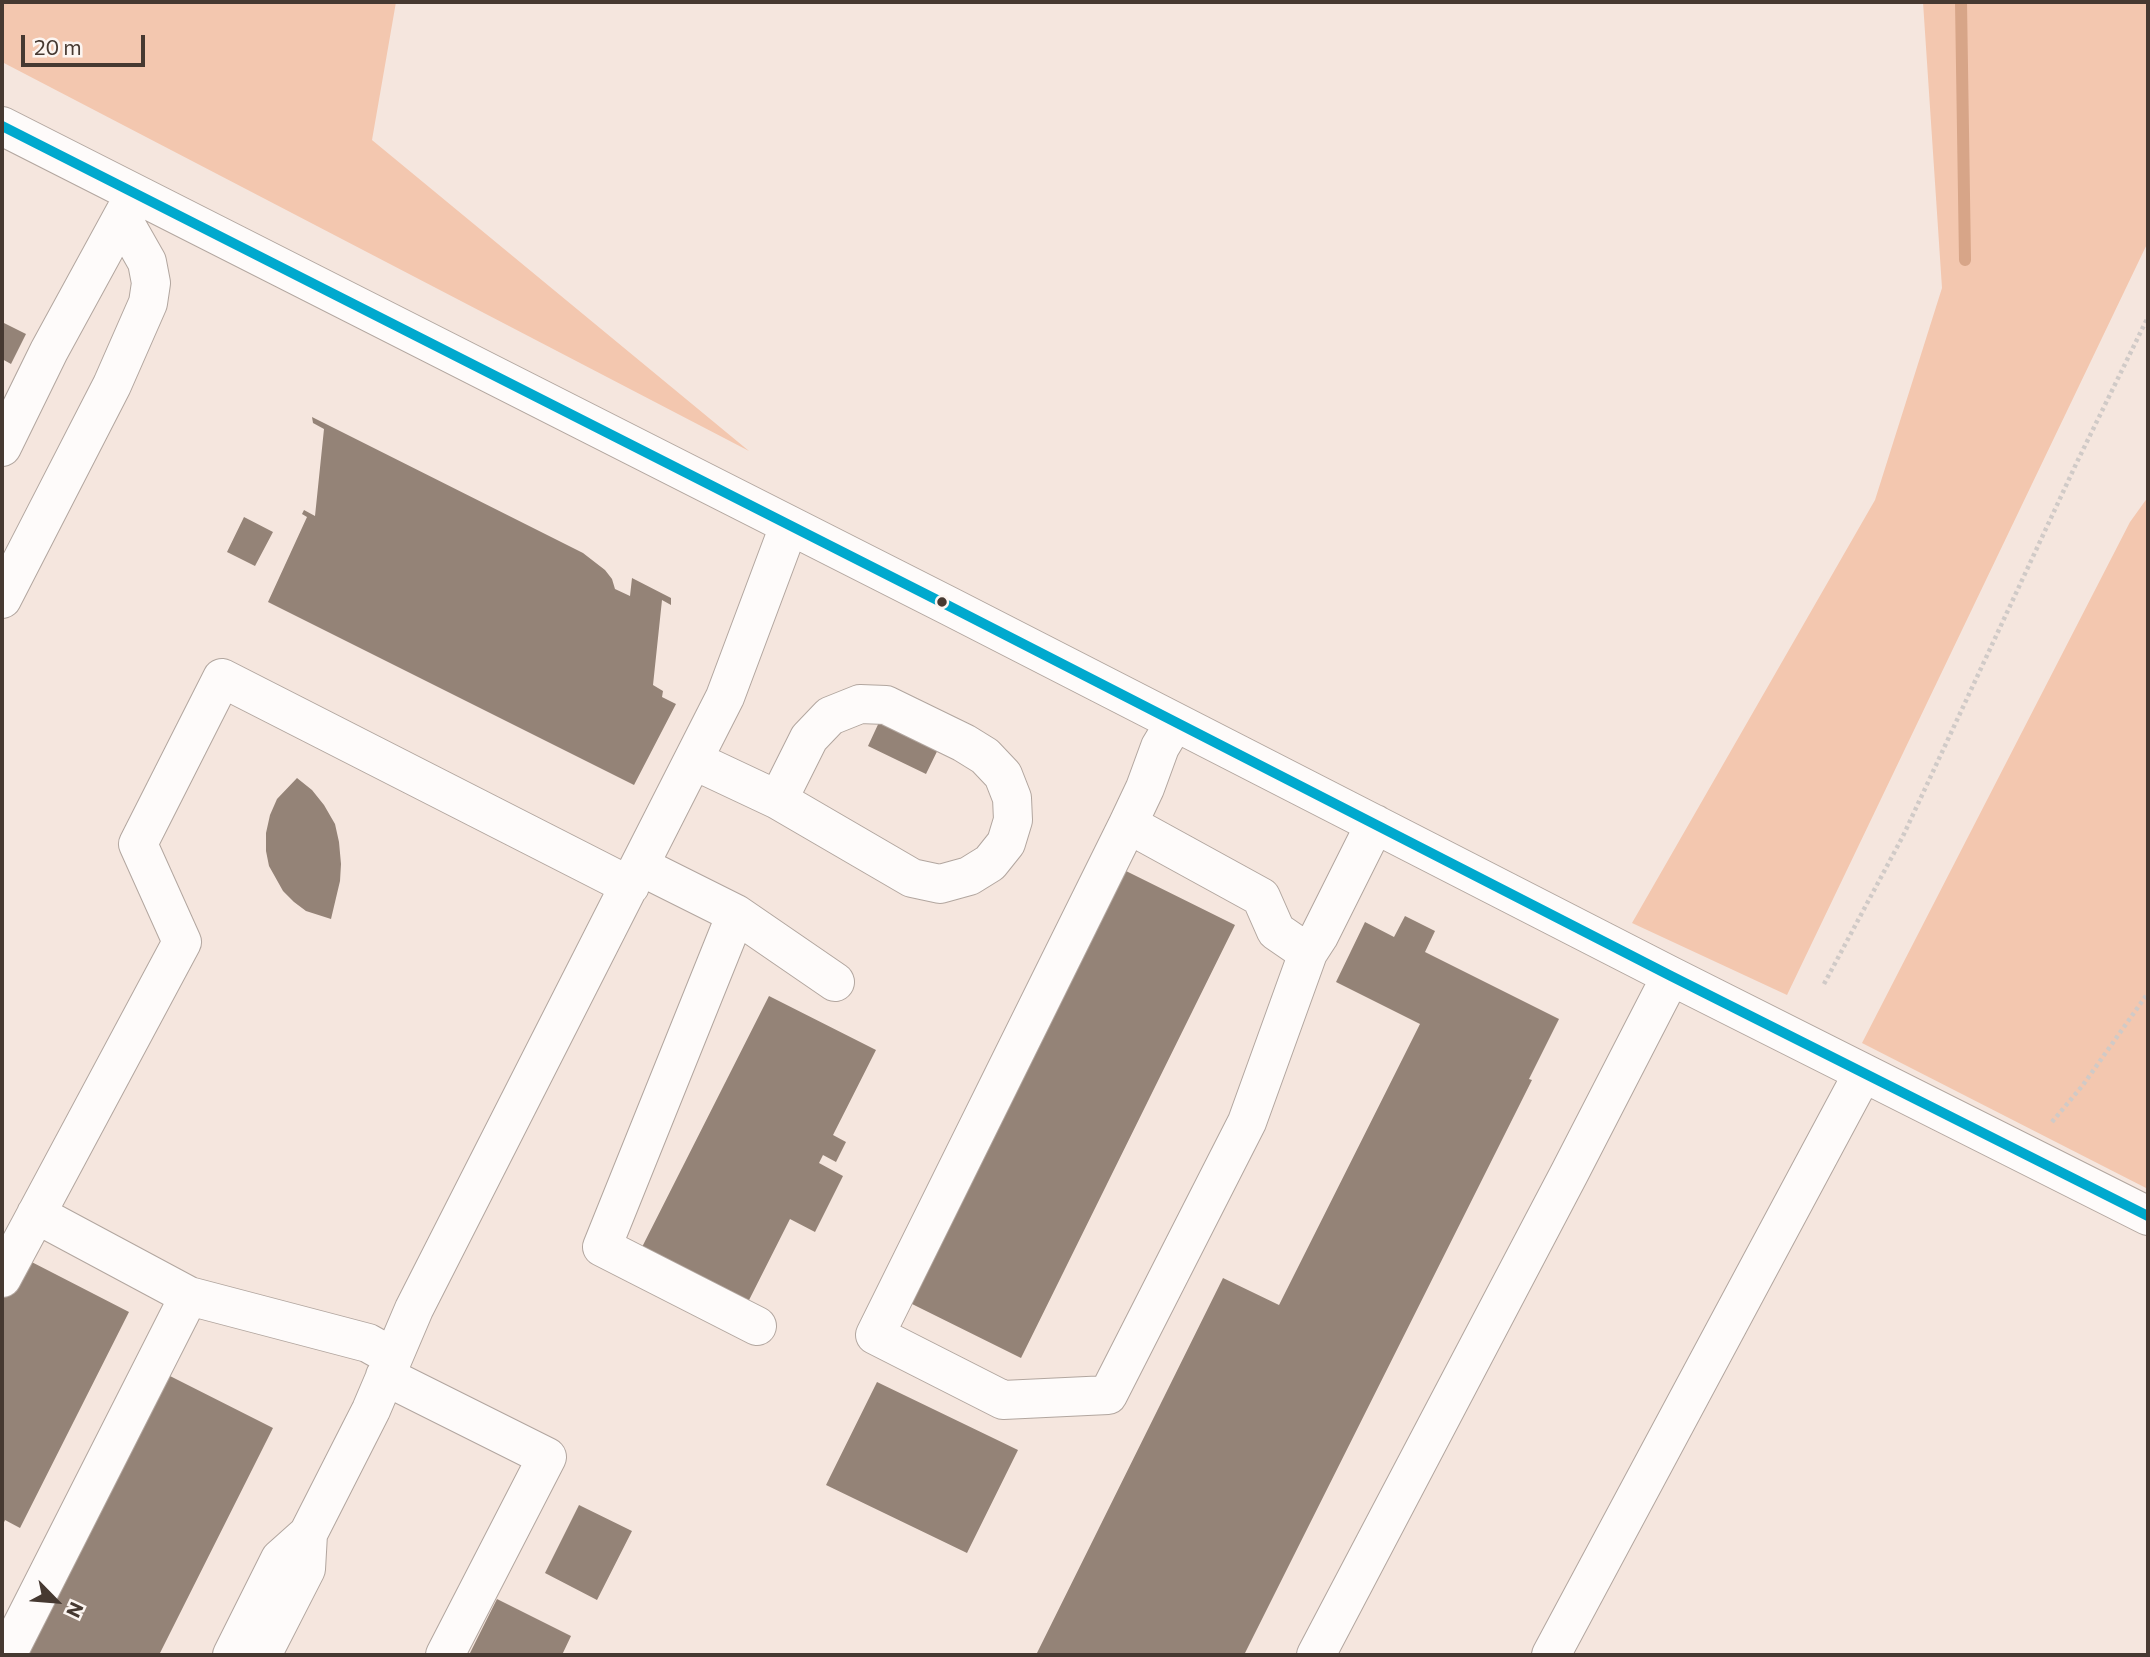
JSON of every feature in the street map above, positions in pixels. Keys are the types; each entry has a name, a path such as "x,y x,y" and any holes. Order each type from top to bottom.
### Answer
{"street":[{"path":"2,126 128,206 789,526 2148,1216"},
{"path":"2,447 49,351 128,206"},
{"path":"2,599 112,385 148,303 151,283 147,262 128,206"},
{"path":"232,1655 280,1559 308,1534 371,1410 414,1309 725,697 789,526"},
{"path":"2,1278 182,942 138,844 222,678 635,876 736,914 835,982"},
{"path":"693,760 778,800 912,878 940,884 969,876 990,863 1006,843 1013,820 1012,798 1003,775 985,756 886,705 860,704 830,716 809,738 778,800"},
{"path":"1175,722 1160,747 1128,824 875,1335 1003,1400 1108,1395 1247,1122 1308,953 1375,824"},
{"path":"1128,824 1261,897 1276,931 1308,953"},
{"path":"736,914 602,1247 757,1326"},
{"path":"1316,1655 1671,976"},
{"path":"1551,1655 1863,1073"},
{"path":"36,1214 189,1296 368,1343 389,1366 547,1457 445,1655"},
{"path":"7,1655 189,1296"},
{"path":"262,1655 306,1569 308,1534"}],"path":[{"path":"1824,984 1903,836 2071,474 2148,317"},
{"path":"2024,1154 2084,1085 2148,993"}],"shaded area":[{"path":"2,2 396,2 372,140 749,451 2,62"},
{"path":"1923,2 2148,2 2148,242 1787,995 1632,923 1875,500 1942,288"},
{"path":"2148,497 2148,1189 1862,1043 2130,522"}],"building":[{"path":"2,322 26,334 11,364 2,359"},
{"path":"312,417 583,553 605,570 615,589 630,596 632,578 671,598 671,605 662,600 653,685 663,691 662,697 676,704 634,785 268,602 307,517 302,514 304,510 315,516 324,429 313,423"},
{"path":"244,517 273,532 255,566 227,552"},
{"path":"888,703 947,731 926,774 868,746"},
{"path":"297,778 312,790 335,824 341,864 331,919 306,911 294,902 283,891 269,866 266,833 270,815 277,799"},
{"path":"1124,870 1235,925 1021,1358 910,1303"},
{"path":"1405,916 1435,931 1425,952 1559,1019 1529,1079 1532,1080 1244,1655 1036,1655 1223,1278 1279,1305 1420,1024 1336,982 1365,922 1394,937"},
{"path":"769,996 876,1050 833,1135 846,1142 836,1162 823,1155 819,1163 843,1176 815,1232 790,1219 744,1310 638,1255"},
{"path":"20,1256 129,1312 20,1528 5,1520 2,1527 2,1291"},
{"path":"168,1375 273,1428 159,1655 26,1655"},
{"path":"877,1382 1018,1450 967,1553 826,1485"},
{"path":"579,1505 632,1531 597,1600 545,1573"},
{"path":"497,1599 571,1636 562,1655 469,1655"}],"waterway":[{"path":"1961,2 1965,260"}],"transit line":[{"path":"2,126 2148,1216"}]}
